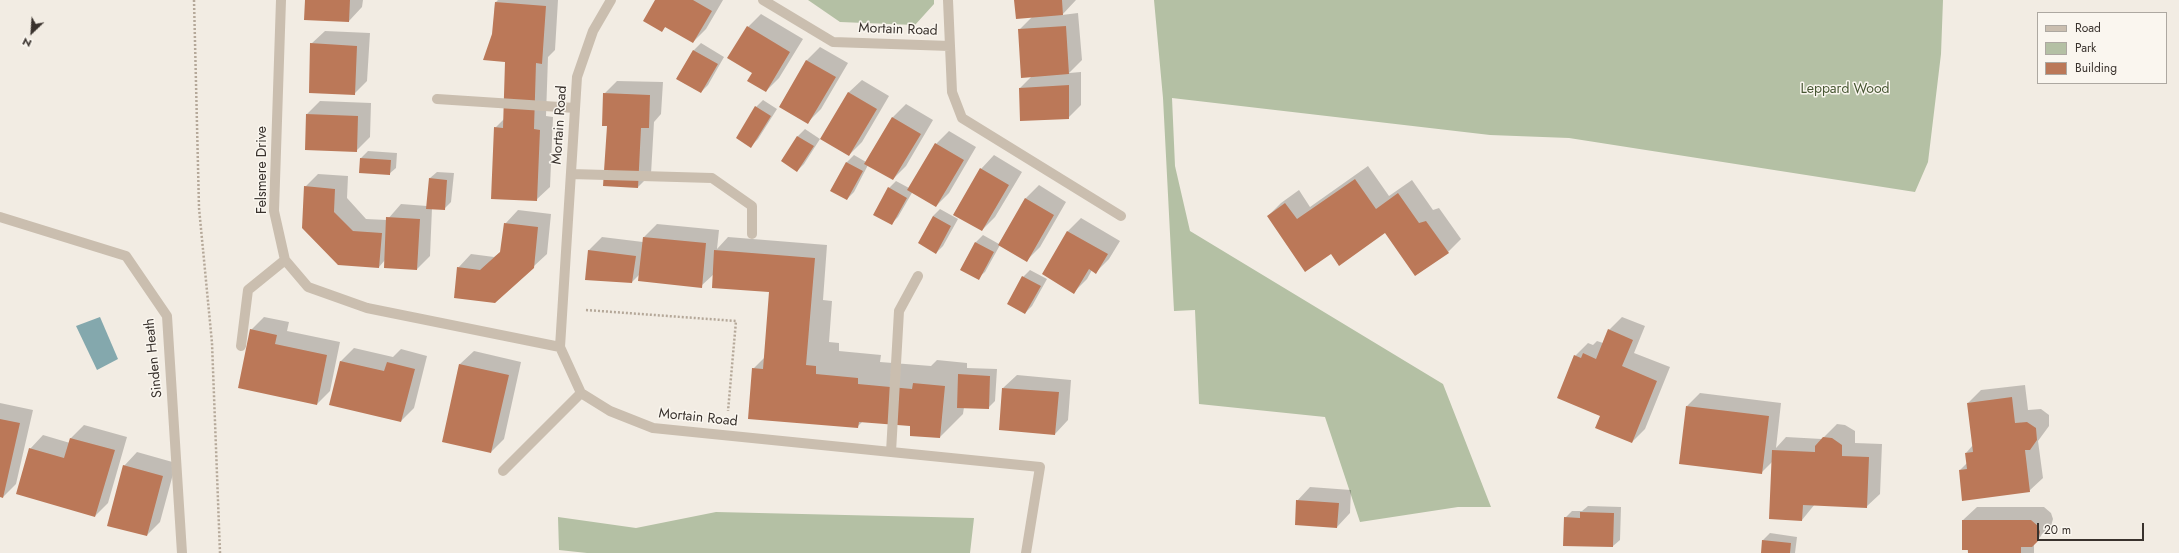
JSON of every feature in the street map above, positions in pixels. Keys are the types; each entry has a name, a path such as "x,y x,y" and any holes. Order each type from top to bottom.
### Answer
{"street":[{"name":"Felsmere Drive","path":"281,0 274,211 285,260 308,287 367,308 560,347"},
{"name":"Mortain Road","path":"611,0 593,31 577,78 560,347 581,393 610,410 653,428 1040,467 1026,553"},
{"name":"Mortain Road","path":"763,0 833,42 950,46 952,92 962,118 1121,216"},
{"path":"948,0 950,46"},
{"path":"437,99 575,108"},
{"path":"571,174 712,178 752,206 752,234"},
{"name":"Sinden Heath","path":"0,217 126,256 167,316 182,553"},
{"path":"240,346 248,290 285,260"},
{"path":"891,452 899,311 918,276"},
{"path":"504,471 581,393"}],"path":[{"path":"194,0 199,208 212,343 220,553"},
{"path":"563,308 736,321 726,436"}],"green space":[{"path":"808,0 934,0 934,4 915,25 840,22"},
{"name":"Leppard Wood","path":"1154,0 1943,0 1941,54 1928,162 1915,192 1569,138 1490,135 1172,98 1175,166 1190,231 1443,384 1491,507 1458,507 1360,522 1325,417 1199,404 1195,310 1174,311 1163,98"},
{"path":"716,512 974,518 970,553 587,553 559,550 558,517 636,528"}],"water":[{"path":"100,317 118,359 97,370 76,326"}],"building":[{"path":"305,0 350,0 349,22 304,20"},
{"path":"655,0 693,0 712,11 693,43 665,27 662,32 643,21"},
{"path":"1014,0 1062,0 1063,15 1016,19"},
{"path":"495,2 546,6 542,64 536,63 534,129 540,130 537,201 491,199 494,127 503,128 505,62 483,60 492,34"},
{"path":"747,26 790,52 766,92 747,81 752,73 727,58"},
{"path":"1066,26 1069,74 1021,78 1018,29"},
{"path":"310,43 357,46 355,95 309,93"},
{"path":"693,50 718,64 701,93 676,79"},
{"path":"806,60 836,77 808,124 779,107"},
{"path":"1069,85 1069,119 1020,121 1019,88"},
{"path":"848,92 877,109 849,156 820,139"},
{"path":"603,93 650,95 649,128 641,128 638,188 603,186 607,126 602,126"},
{"path":"755,106 771,116 751,148 736,138"},
{"path":"306,114 358,116 357,152 305,150"},
{"path":"892,117 921,134 893,180 864,164"},
{"path":"797,136 814,146 797,172 781,161"},
{"path":"935,143 964,160 936,207 907,190"},
{"path":"360,158 391,160 390,175 359,173"},
{"path":"846,162 863,171 847,200 830,191"},
{"path":"980,168 1009,185 982,231 953,215"},
{"path":"429,178 447,180 445,210 426,209"},
{"path":"1355,179 1376,209 1398,193 1419,223 1426,221 1449,253 1415,276 1385,233 1339,266 1331,254 1305,272 1267,216 1285,203 1297,219"},
{"path":"304,186 335,189 334,212 353,231 382,233 379,268 338,265 302,228"},
{"path":"888,187 907,198 892,225 873,215"},
{"path":"1025,198 1054,215 1027,262 998,245"},
{"path":"933,216 951,226 936,254 918,243"},
{"path":"386,217 420,219 417,270 384,268"},
{"path":"504,223 538,227 534,268 495,303 454,298 457,267 480,270 500,252"},
{"path":"1067,231 1108,254 1096,274 1089,269 1074,294 1042,274"},
{"path":"643,237 706,243 702,288 638,281"},
{"path":"975,242 994,252 979,280 960,270"},
{"path":"588,250 636,256 632,283 585,280"},
{"path":"714,250 815,258 806,365 816,366 816,374 858,378 858,384 912,389 913,383 945,386 940,438 910,436 910,426 859,422 858,428 748,419 752,368 763,369 769,292 712,288"},
{"path":"1022,276 1041,286 1025,314 1007,304"},
{"path":"250,329 277,335 275,344 327,355 317,405 238,388"},
{"path":"1608,329 1633,340 1622,366 1657,381 1632,443 1595,428 1600,416 1557,398 1574,355 1581,358 1583,353 1596,359"},
{"path":"340,361 384,371 387,362 415,369 401,422 329,405"},
{"path":"459,364 509,375 491,453 442,442"},
{"path":"958,374 990,376 989,409 957,408"},
{"path":"1002,388 1059,392 1055,435 999,430"},
{"path":"2012,397 2015,423 2027,422 2036,428 2037,440 2030,450 2025,450 2030,492 1962,501 1959,470 1967,469 1965,453 1973,452 1967,403"},
{"path":"1686,406 1769,416 1762,474 1679,464"},
{"path":"0,419 20,423 3,498 0,497"},
{"path":"1823,437 1832,438 1842,445 1842,456 1869,457 1867,508 1803,505 1802,521 1769,519 1772,450 1815,452 1815,446"},
{"path":"70,438 115,450 95,517 16,494 29,448 64,458"},
{"path":"123,465 163,476 147,536 107,526"},
{"path":"1296,500 1339,503 1337,528 1295,525"},
{"path":"1580,512 1614,513 1613,547 1563,546 1564,517 1580,518"},
{"path":"1962,520 2031,520 2038,526 2040,532 2038,541 2032,547 2021,547 2021,553 1968,553 1968,550 1962,550"},
{"path":"1762,540 1791,543 1790,553 1761,553"}]}
